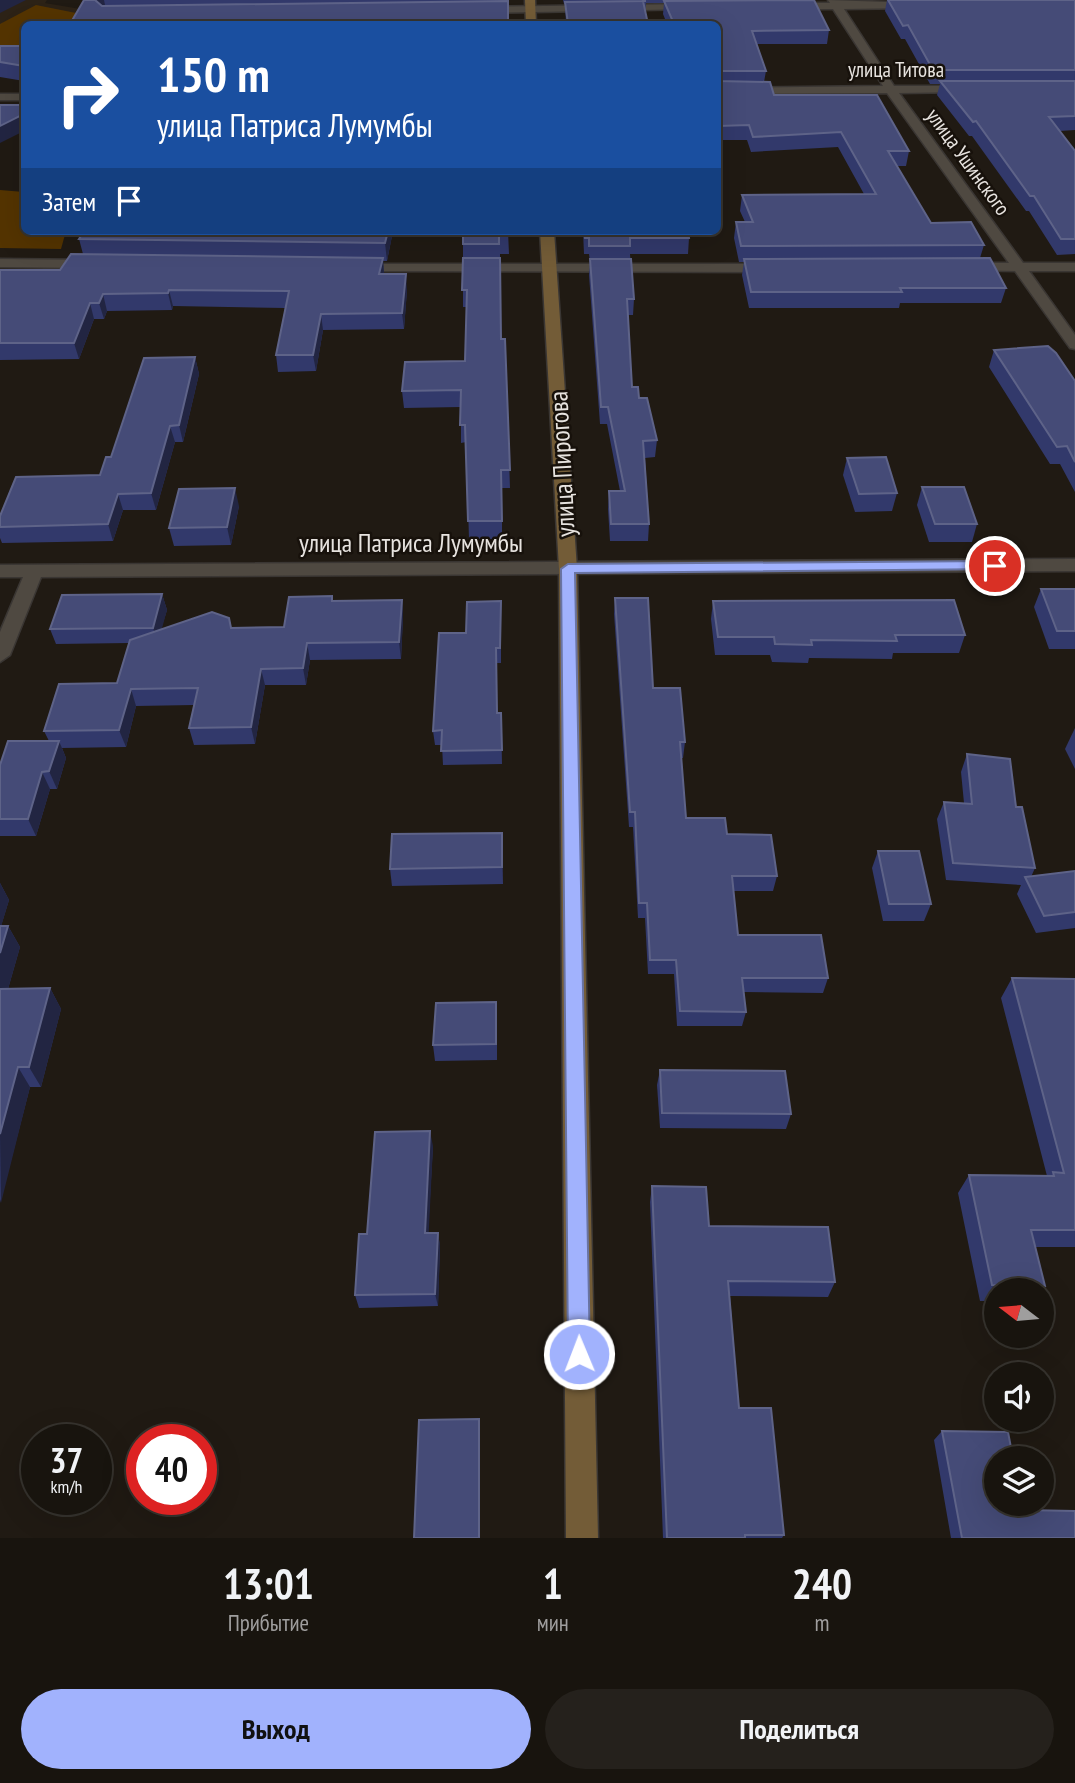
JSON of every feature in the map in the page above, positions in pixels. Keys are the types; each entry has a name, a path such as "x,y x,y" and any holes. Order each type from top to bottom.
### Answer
{"street":[{"path":"780,6 834,3 929,4"},
{"name":"улица Ушинского","path":"834,3 890,89 1075,345"},
{"path":"462,10 530,5 697,7"},
{"name":"улица Титова","path":"721,91 983,89"},
{"path":"0,97 21,97"},
{"name":"улица Пирогова","path":"547,235 568,569 582,1538"},
{"path":"0,263 102,264"},
{"path":"345,267 785,268"},
{"path":"951,267 1075,267"},
{"name":"улица Патриса Лумумбы","path":"0,571 1075,565"},
{"path":"0,655 34,572"}],"shaded area":[{"path":"0,0 47,0 45,3 98,12 82,21 21,21 21,30 0,68"},
{"path":"36,5 86,15 74,21 21,21 21,49 0,54 0,24"},
{"path":"0,190 21,192 21,235 65,235 61,249 0,248"}],"building":[{"path":"84,0 95,0 102,6 508,1 508,21 72,21"},
{"path":"814,0 829,30 752,31 766,71 721,71 721,21 673,21 664,1"},
{"path":"888,0 1075,0 1075,70 933,70 908,25 903,26"},
{"path":"643,1 647,21 568,21 565,2"},
{"path":"0,46 21,46 21,66 0,62"},
{"path":"721,81 770,82 774,95 877,95 909,151 888,151 931,223 971,222 984,245 741,246 736,222 753,222 742,195 876,194 841,132 753,137 749,125 721,126"},
{"path":"940,81 1075,81 1075,116 1049,117 1075,151 1075,239 1061,239 1034,196 1030,196 976,121 973,122"},
{"path":"0,105 21,105 21,116 0,126"},
{"path":"82,235 387,235 385,243 79,239"},
{"path":"463,235 508,235 499,236 499,244 463,244"},
{"path":"585,235 689,235 689,238 630,238 630,246 589,246 589,238 585,238"},
{"path":"71,254 383,258 379,274 406,274 402,313 321,314 313,355 276,355 289,291 169,290 168,293 103,294 99,303 90,303 74,343 0,343 0,270 60,270"},
{"path":"463,258 500,258 501,339 505,339 510,470 501,470 502,521 468,521 465,425 460,425 461,390 402,391 405,362 465,361 467,290 462,290"},
{"path":"990,258 1006,288 900,288 902,292 751,292 744,259"},
{"path":"590,259 631,259 634,299 627,299 632,387 638,387 639,398 647,398 657,440 643,441 649,524 611,524 609,491 625,491 608,407 601,407"},
{"path":"1048,346 1075,381 1075,462 1067,446 1057,447 994,350"},
{"path":"195,357 179,425 170,426 151,493 118,494 108,524 0,527 0,516 16,477 100,475 106,457 111,457 144,358"},
{"path":"886,457 897,493 859,494 847,458"},
{"path":"922,487 964,487 977,524 935,524"},
{"path":"235,488 227,527 169,528 179,489"},
{"path":"1041,589 1075,589 1075,631 1057,631"},
{"path":"162,594 153,628 50,629 62,595"},
{"path":"332,596 332,601 402,600 399,642 307,643 303,668 261,669 251,727 189,728 198,688 131,689 119,730 44,731 59,684 117,683 130,640 212,612 229,618 231,628 284,627 289,597"},
{"path":"615,598 648,598 653,688 680,688 685,742 680,742 686,818 725,818 727,834 771,835 777,876 732,876 738,935 821,935 828,978 742,978 746,1012 680,1011 676,960 650,960 647,903 639,903 635,812 630,812"},
{"path":"954,600 965,635 895,635 897,641 811,640 812,645 775,644 774,637 718,637 713,601"},
{"path":"501,601 500,648 496,648 497,713 501,713 502,750 441,751 442,730 433,731 439,633 466,633 467,602"},
{"path":"8,741 59,741 49,771 42,772 28,819 0,819 0,765"},
{"path":"967,754 1010,759 1016,807 1022,807 1035,868 953,863 944,802 972,804"},
{"path":"502,833 502,867 390,869 392,834"},
{"path":"878,851 919,851 931,904 889,904"},
{"path":"1075,871 1075,912 1044,916 1025,877"},
{"path":"0,926 8,926 0,953"},
{"path":"1012,978 1075,979 1075,1230 1031,1230 1043,1278 991,1278 969,1175 1054,1176 1053,1172 1064,1173"},
{"path":"50,988 29,1067 18,1067 0,1134 0,989"},
{"path":"496,1002 496,1044 433,1045 436,1003"},
{"path":"660,1070 785,1071 791,1114 662,1113"},
{"path":"430,1131 425,1233 438,1233 435,1294 355,1295 359,1234 367,1234 375,1132"},
{"path":"652,1186 706,1187 709,1226 828,1227 835,1282 728,1281 739,1408 771,1408 784,1535 667,1538"},
{"path":"479,1419 479,1538 414,1538 419,1420"},
{"path":"942,1431 1008,1432 1011,1446 984,1446 984,1516 1054,1516 1054,1511 1075,1511 1075,1538 962,1538"}],"route":[{"path":"579,1354 568,569 995,566"}]}
